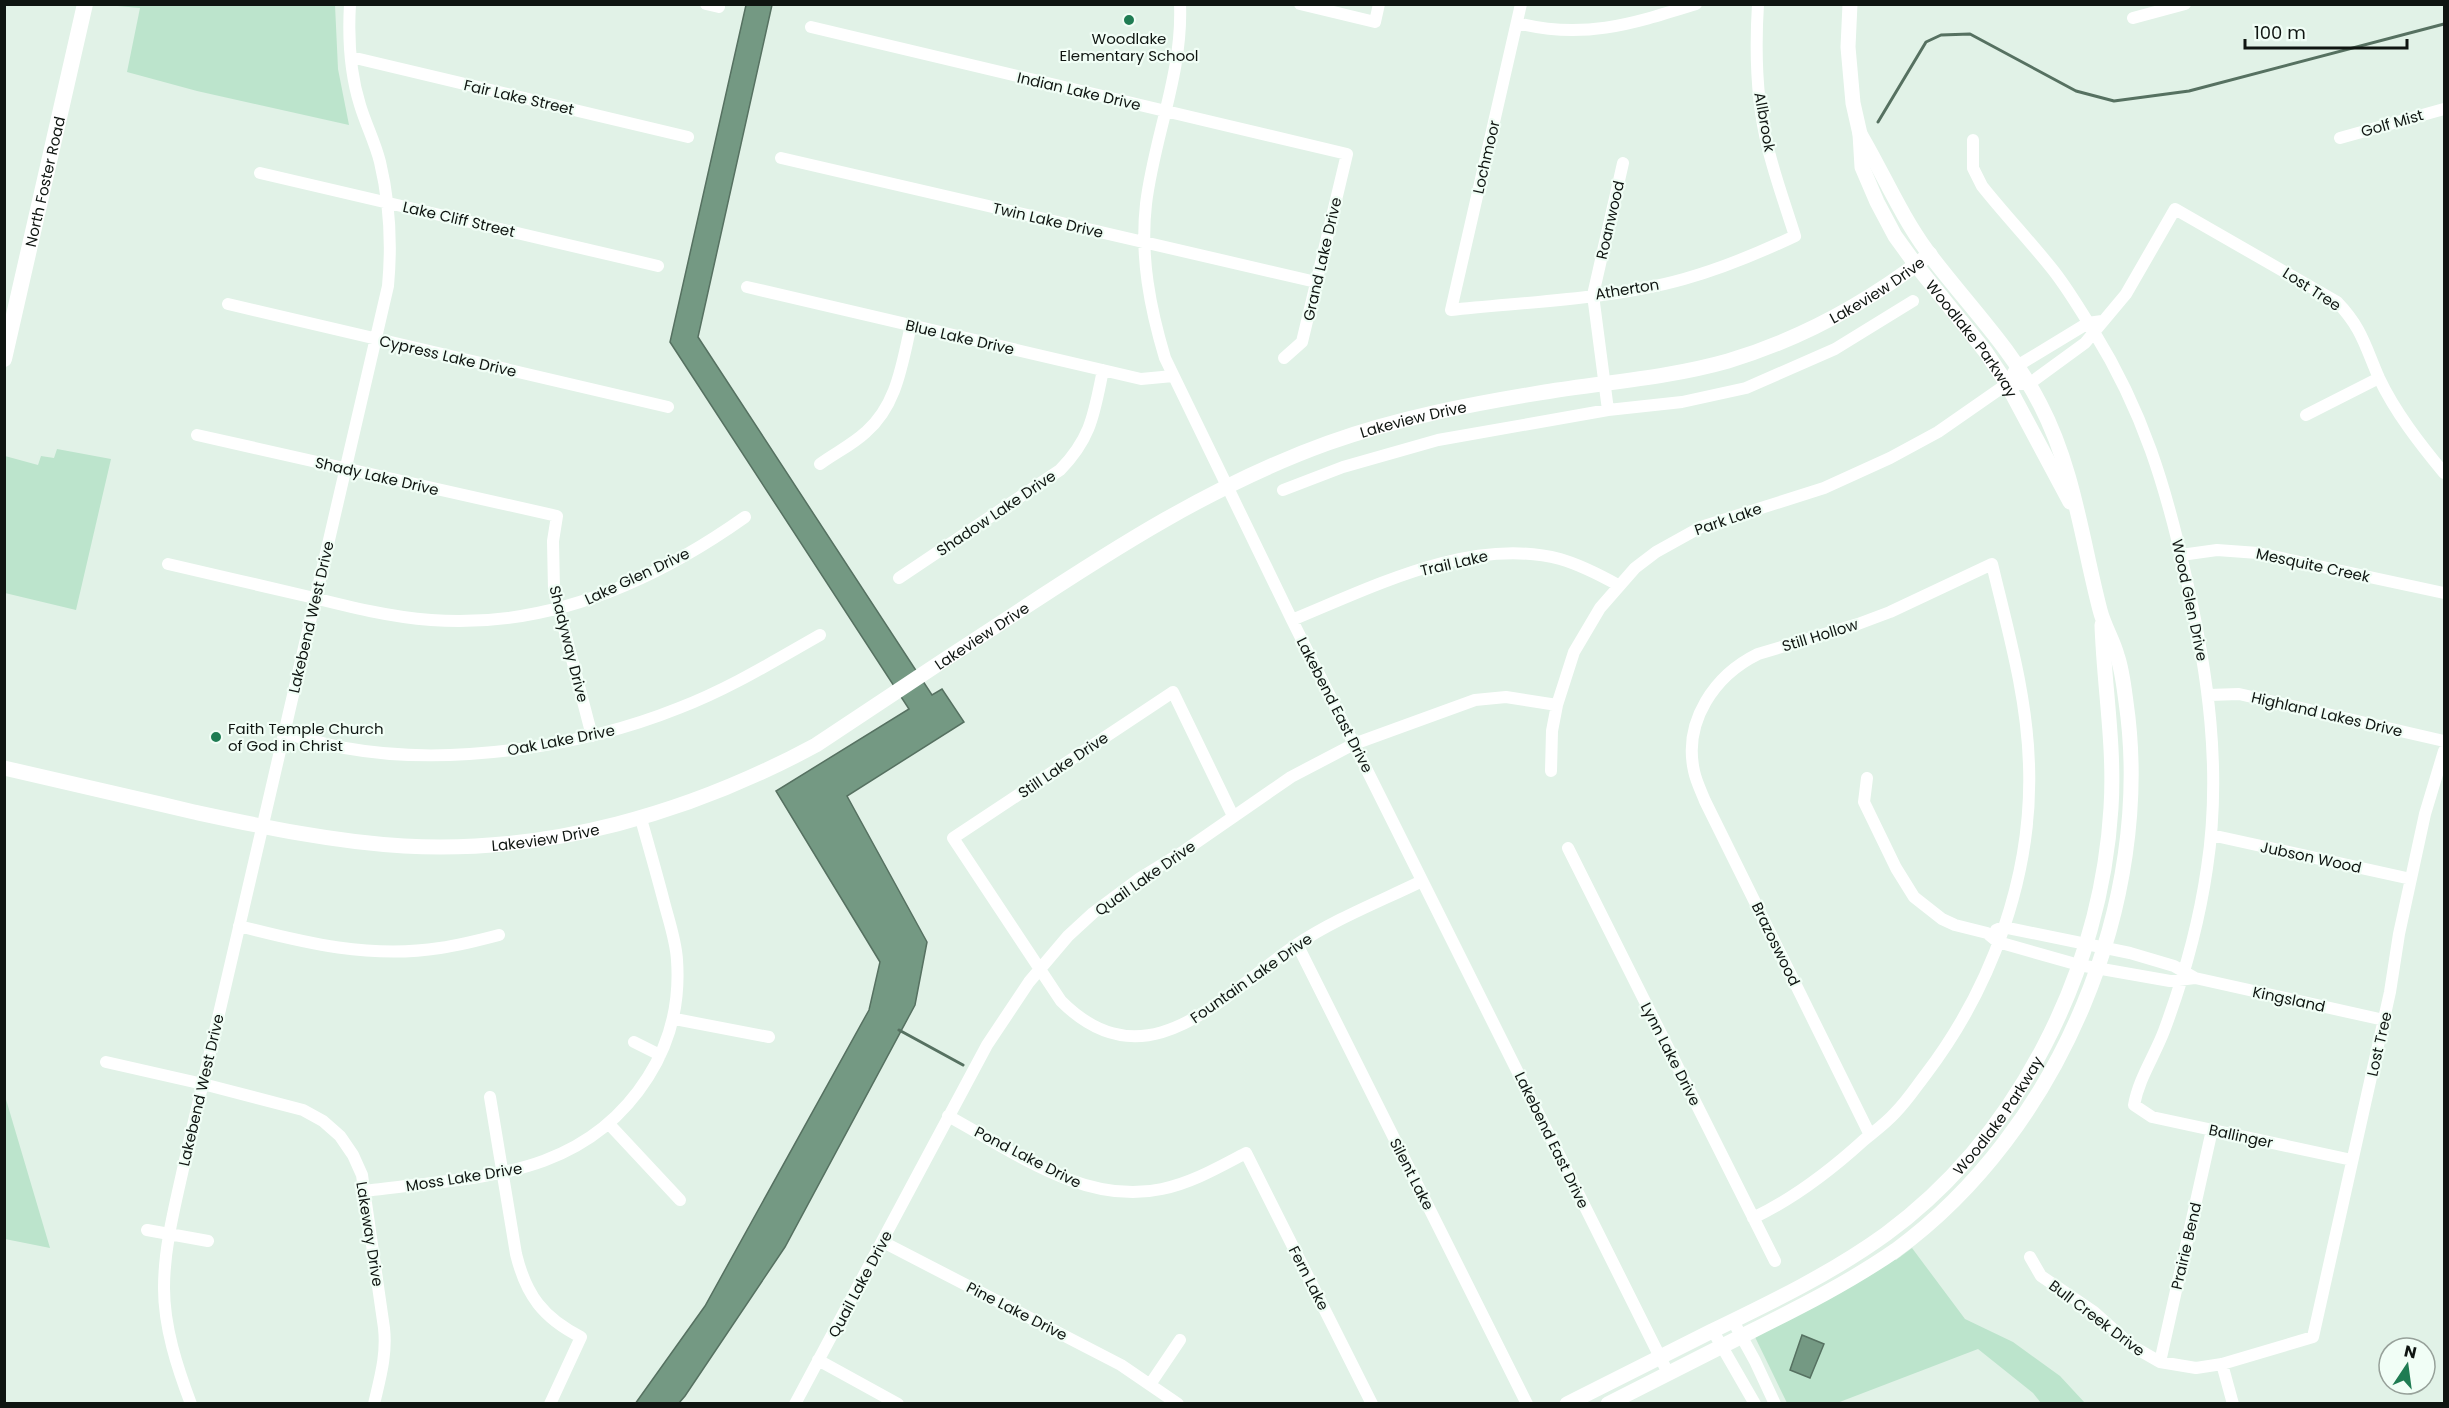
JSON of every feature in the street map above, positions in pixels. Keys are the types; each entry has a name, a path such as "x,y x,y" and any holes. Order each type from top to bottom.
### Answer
{"main road":[{"name":"North Foster Road","path":"4,358 85,4"}],"street":[{"name":"Lakebend West Drive","path":"191,1404 178,1368 167,1316 164,1289 170,1233 238,926 388,286 391,256 388,203 380,160 360,105 351,57 350,4"},
{"name":"Lakebend East Drive","path":"1180,4 1178,51 1146,203 1144,242 1154,321 1173,376 1292,620 1668,1373"},
{"path":"1300,4 1375,22 1379,4"},
{"name":"Lochmoor","path":"1451,310 1521,4"},
{"path":"1517,23 1553,30 1599,30 1643,21 1696,4"},
{"name":"Allbrook","path":"1758,4 1756,66 1760,106 1767,147 1796,236"},
{"name":"Woodlake Parkway","path":"1850,4 1849,74 1860,134 1862,167 1895,236 1916,266 1985,351 2007,384 2076,513"},
{"path":"2133,18 2185,4"},
{"name":"Indian Lake Drive","path":"811,27 1347,154"},
{"name":"Fair Lake Street","path":"351,57 688,137"},
{"name":"Golf Mist","path":"2340,138 2445,109"},
{"name":"Woodlake Parkway","path":"1608,1404 1844,1283 1897,1249 1936,1216 1971,1180 2019,1122 2048,1076 2070,1035 2097,968 2114,911 2124,858 2129,809 2130,757 2126,705 2118,656 2101,616 2076,513 2069,473 2042,406 2029,384 2000,339 1930,255 1892,195 1877,162 1860,134"},
{"name":"Wood Glen Drive","path":"1973,140 1973,168 1982,186 2054,271 2091,327 2128,396 2151,449 2173,518 2196,621 2209,695 2213,765 2211,835 2201,902 2182,975 2163,1034 2137,1087 2134,1105"},
{"name":"Grand Lake Drive","path":"1284,358 1302,342 1347,154"},
{"name":"Twin Lake Drive","path":"781,158 1316,282"},
{"name":"Roanwood","path":"1608,410 1593,295 1623,164"},
{"name":"Lake Cliff Street","path":"260,173 658,266"},
{"name":"Lost Tree","path":"2091,327 2102,321 2126,294 2175,209 2337,302 2362,334 2379,378 2414,434 2445,473"},
{"name":"Atherton","path":"1451,310 1593,295 1682,280 1738,262 1796,236"},
{"name":"Lakeview Drive","path":"4,768 262,827 317,837 370,843 451,847 531,841 611,827 710,796 782,763 816,744 1104,555 1227,486 1324,445 1437,411 1546,392 1668,375 1728,361 1794,338 1867,299 1930,255"},
{"name":"Blue Lake Drive","path":"747,287 1141,379 1173,376"},
{"path":"1283,490 1343,467 1438,440 1608,410 1682,402 1746,388 1835,349 1913,301"},
{"name":"Cypress Lake Drive","path":"228,304 668,407"},
{"path":"820,464 860,438 884,412 899,379 911,325"},
{"path":"2017,366 2050,346 2091,327"},
{"path":"2007,384 2029,384 2041,377 2060,359 2085,343 2091,327"},
{"path":"2050,346 2060,359"},
{"name":"Park Lake","path":"1551,771 1552,731 1564,677 1578,645 1600,608 1618,585 1656,552 1677,538 1725,517 1824,488 1890,458 1938,432 2007,384 2017,366"},
{"name":"Shadow Lake Drive","path":"899,578 1060,470 1075,454 1087,435 1103,370"},
{"path":"2306,415 2379,378"},
{"name":"Shady Lake Drive","path":"197,435 557,516"},
{"name":"Shadyway Drive","path":"557,516 552,571 559,609 592,736"},
{"name":"Lake Glen Drive","path":"168,564 386,615 432,620 506,619 592,600 672,563 745,517"},
{"name":"Mesquite Creek","path":"2181,555 2217,550 2258,553 2445,593"},
{"name":"Trail Lake","path":"1292,620 1391,580 1478,555 1521,553 1560,559 1618,585"},
{"name":"Still Hollow","path":"1692,749 1696,724 1714,687 1743,661 1758,654 1890,612 1992,564 2021,685 2027,726 2029,768 2024,839 2014,895 2003,927"},
{"name":"Woodlake Parkway","path":"1568,1404 1785,1296 1886,1234 1924,1202 1958,1168 2010,1103 2033,1066 2070,992 2097,907 2111,808 2112,757 2101,616"},
{"name":"Oak Lake Drive","path":"283,733 346,748 426,754 507,751 592,736 679,709 715,693 820,635"},
{"name":"Still Lake Drive","path":"953,838 1173,692 1233,816"},
{"name":"Highland Lakes Drive","path":"2209,695 2239,694 2445,741"},
{"name":"Quail Lake Drive","path":"795,1404 997,1028 1039,969 1068,936 1140,878 1184,851 1291,777 1354,744 1474,700 1506,697 1557,705"},
{"name":"Brazoswood","path":"1692,749 1694,772 1705,801 1870,1135"},
{"name":"Lost Tree","path":"2313,1337 2384,1020 2398,934 2425,814 2445,751"},
{"path":"1867,778 1864,802 1896,868 1914,897 1942,919 1955,925 1987,933 1998,942"},
{"name":"Moss Lake Drive","path":"365,1191 501,1173 551,1160 580,1145 626,1109 660,1055 675,1019 678,978 677,957 641,819"},
{"name":"Jubson Wood","path":"2211,835 2411,879"},
{"name":"Fountain Lake Drive","path":"953,838 1061,1001 1084,1021 1112,1034 1144,1037 1174,1030 1194,1019 1297,944 1422,881"},
{"name":"Lynn Lake Drive","path":"1568,848 1775,1261"},
{"path":"238,926 310,944 369,952 405,952 441,948 499,935"},
{"path":"1987,933 2003,927"},
{"path":"1753,1218 1814,1182 1895,1114 1947,1047 1981,986 2003,927"},
{"name":"Kingsland","path":"2003,927 2104,947 2140,957 2182,975 2384,1020"},
{"path":"2040,954 2045,936"},
{"name":"Kingsland","path":"1998,942 2079,965 2170,981 2182,975"},
{"name":"Silent Lake","path":"1297,944 1527,1404"},
{"path":"2136,975 2140,957"},
{"path":"675,1019 769,1037"},
{"path":"634,1042 660,1055"},
{"name":"Lakeway Drive","path":"106,1062 293,1106 323,1121 340,1136 353,1155 362,1175 386,1346 374,1404"},
{"path":"490,1097 516,1254 530,1292 544,1312 560,1326 581,1337 550,1404"},
{"name":"Ballinger","path":"2134,1105 2152,1117 2352,1160"},
{"name":"Pond Lake Drive","path":"948,1116 1063,1178 1086,1187 1110,1191 1132,1192 1162,1189 1188,1182 1246,1153"},
{"path":"609,1124 680,1200"},
{"name":"Prairie Bend","path":"2160,1362 2212,1130"},
{"name":"Fern Lake","path":"1246,1153 1372,1404"},
{"path":"147,1230 208,1241"},
{"name":"Pine Lake Drive","path":"883,1242 1121,1365 1178,1404"},
{"name":"Bull Creek Drive","path":"2030,1257 2041,1276 2094,1312 2132,1346 2160,1362 2196,1368 2222,1364 2313,1337"},
{"path":"1733,1321 1775,1404"},
{"path":"1713,1331 1755,1404"},
{"path":"1150,1383 1180,1340"},
{"path":"818,1360 898,1404"},
{"path":"2222,1364 2233,1404"},
{"path":"1740,1378 1759,1369"}],"shaded area":[{"path":"106,5 335,5 338,69 349,125 197,91 127,72 140,8"},
{"path":"746,5 772,5 698,337 932,695 942,689 964,722 847,796 927,942 915,1005 785,1247 685,1396 679,1403 635,1404 705,1306 869,1010 880,962 776,791 909,709 670,342"},
{"path":"57,449 111,459 76,610 5,593 5,456 38,465 41,456 54,458"},
{"path":"5,1096 50,1248 5,1239"},
{"path":"1912,1248 1965,1319 2013,1342 2060,1376 2085,1403 2041,1403 2033,1393 1978,1349 1837,1403 1787,1403 1755,1337 1893,1257 1896,1260"},
{"path":"1802,1335 1824,1344 1810,1378 1790,1370"}],"waterway":[{"path":"1878,122 1926,42 1941,35 1970,34 2076,91 2114,101 2189,91 2444,24"},
{"path":"899,1030 963,1065"}],"place":[{"name":"Woodlake Elementary School","path":"1129,20"},
{"name":"Faith Temple Church of God in Christ","path":"216,737"}]}
